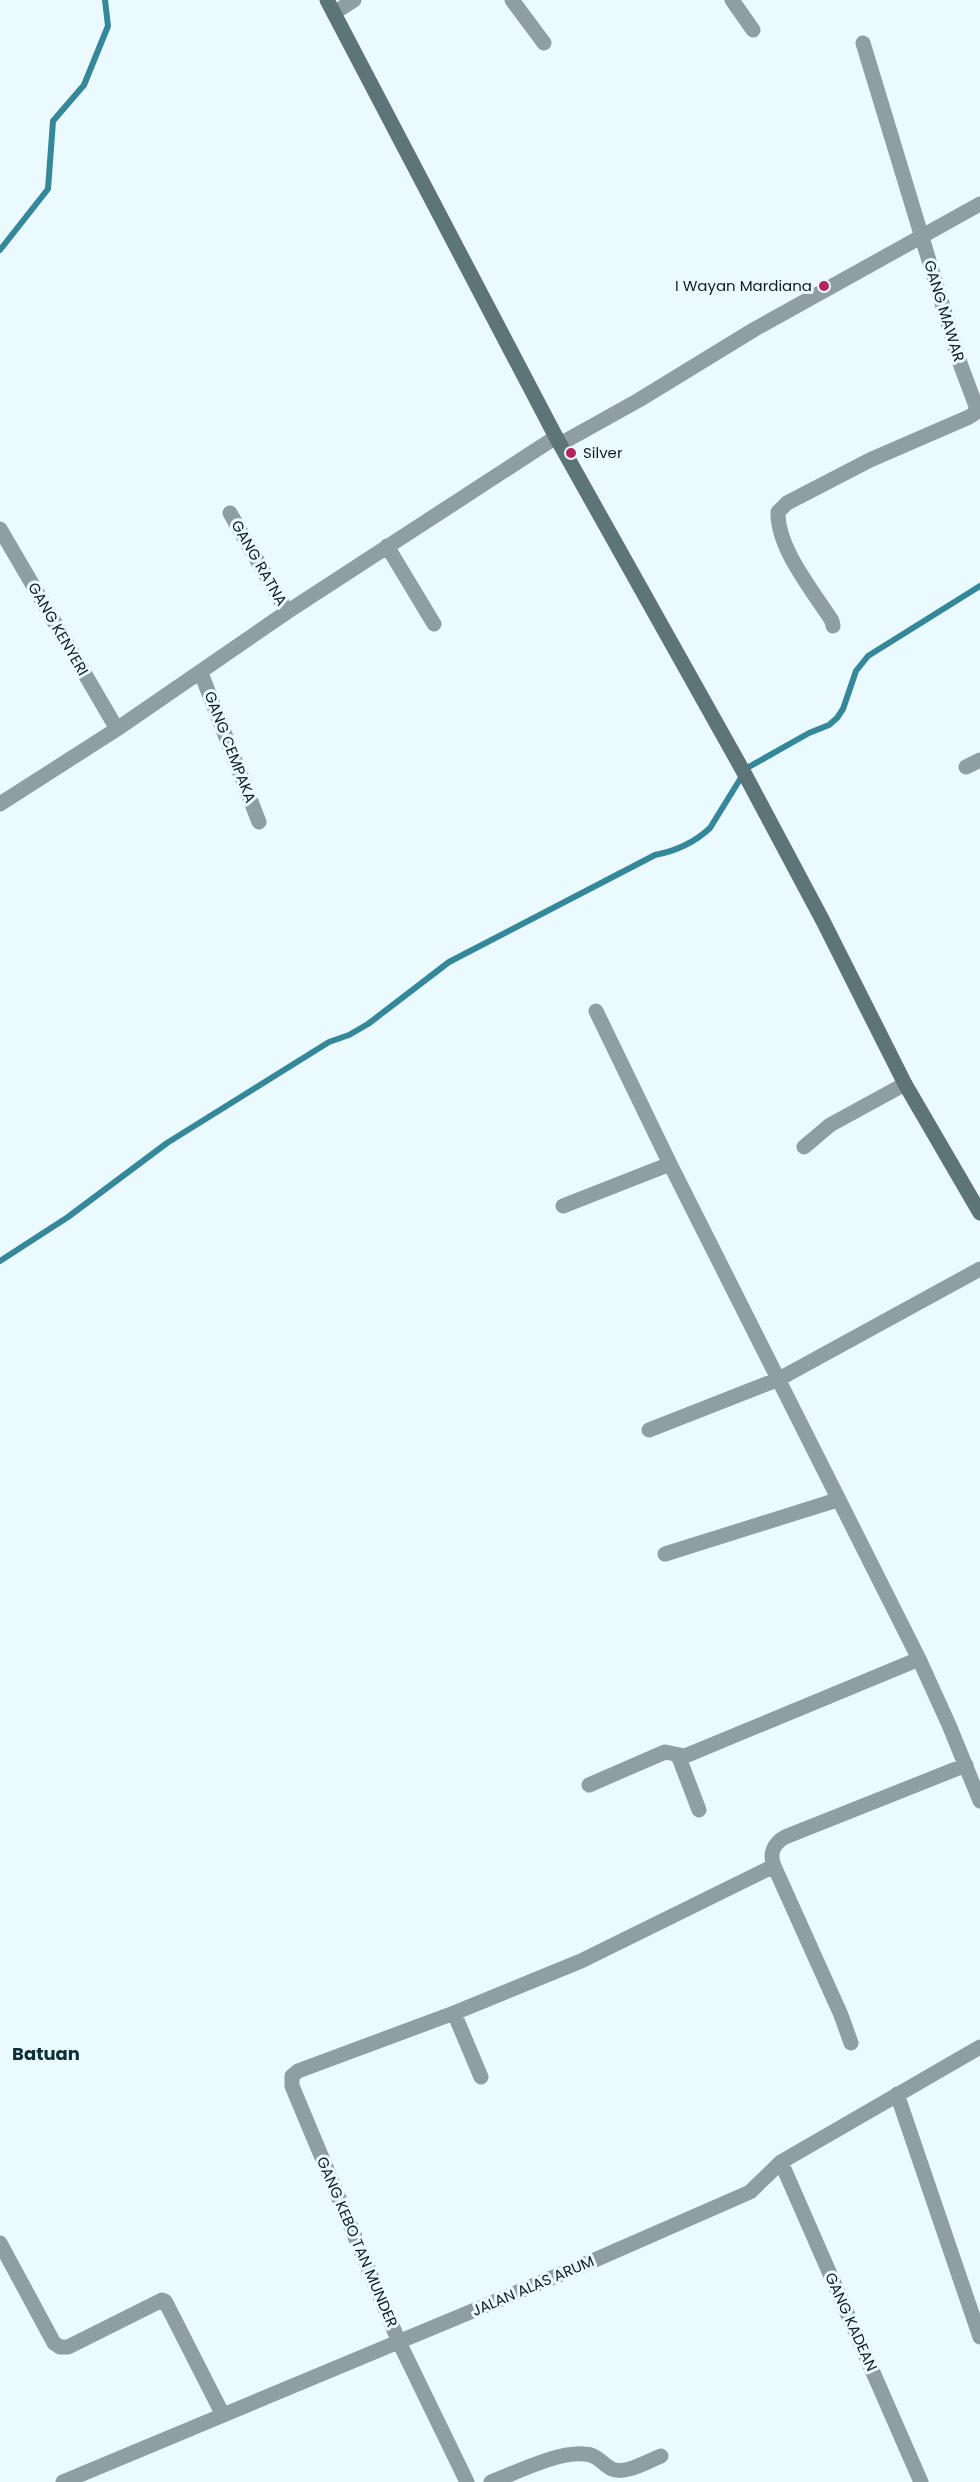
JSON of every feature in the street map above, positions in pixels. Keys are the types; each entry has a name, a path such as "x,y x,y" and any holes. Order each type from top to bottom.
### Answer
{"main road":[{"path":"331,7 558,441 742,769 823,921 905,1084 980,1214"}],"street":[{"path":"331,7 354,0"},
{"path":"512,0 544,43"},
{"path":"732,0 753,30"},
{"path":"863,43 922,236"},
{"path":"0,804 201,673 287,612 387,546 558,441 639,400 755,329 980,204"},
{"name":"GANG MAWAR","path":"833,626 782,541 778,512 787,503 870,460 975,413 976,406 961,366 922,236"},
{"name":"GANG RATNA","path":"230,513 287,612"},
{"name":"GANG KENYERI","path":"0,530 117,729"},
{"path":"387,546 434,624"},
{"name":"GANG CEMPAKA","path":"201,673 259,822"},
{"path":"966,767 980,760"},
{"path":"596,1011 837,1500 919,1659 980,1801"},
{"path":"804,1147 830,1125 905,1084"},
{"path":"563,1206 670,1164"},
{"path":"649,1430 779,1379 980,1269"},
{"path":"665,1554 837,1500"},
{"path":"590,1785 665,1752 685,1756 919,1659"},
{"path":"678,1755 699,1810"},
{"path":"851,2043 841,2015 771,1859 774,1848 778,1840 966,1765"},
{"path":"481,2077 454,2013 581,1961 774,1866"},
{"name":"GANG KEBO TAN MUNDER","path":"454,2013 298,2071 292,2076 292,2086 399,2342 467,2482"},
{"name":"JALAN ALAS ARUM","path":"63,2482 597,2259 750,2192 781,2162 980,2047"},
{"path":"897,2094 980,2337"},
{"name":"GANG KADEAN","path":"781,2162 921,2482"},
{"path":"0,2243 54,2343 60,2347 68,2347 162,2300 165,2301 223,2415"},
{"path":"491,2482 567,2455 586,2454 595,2457 613,2470 621,2470 661,2456"}],"waterway":[{"path":"0,250 48,189 53,121 84,85 108,26 105,0"},
{"path":"0,1261 68,1217 167,1143 329,1042 349,1035 368,1024 449,962 655,855 677,849 698,838 710,828 747,768 809,733 829,725 837,718 843,709 856,671 868,656 980,586"}],"place":[{"name":"I Wayan Mardiana","path":"824,286"},
{"name":"Silver","path":"571,453"}],"district":[{"name":"Batuan","path":"46,2054"}]}
